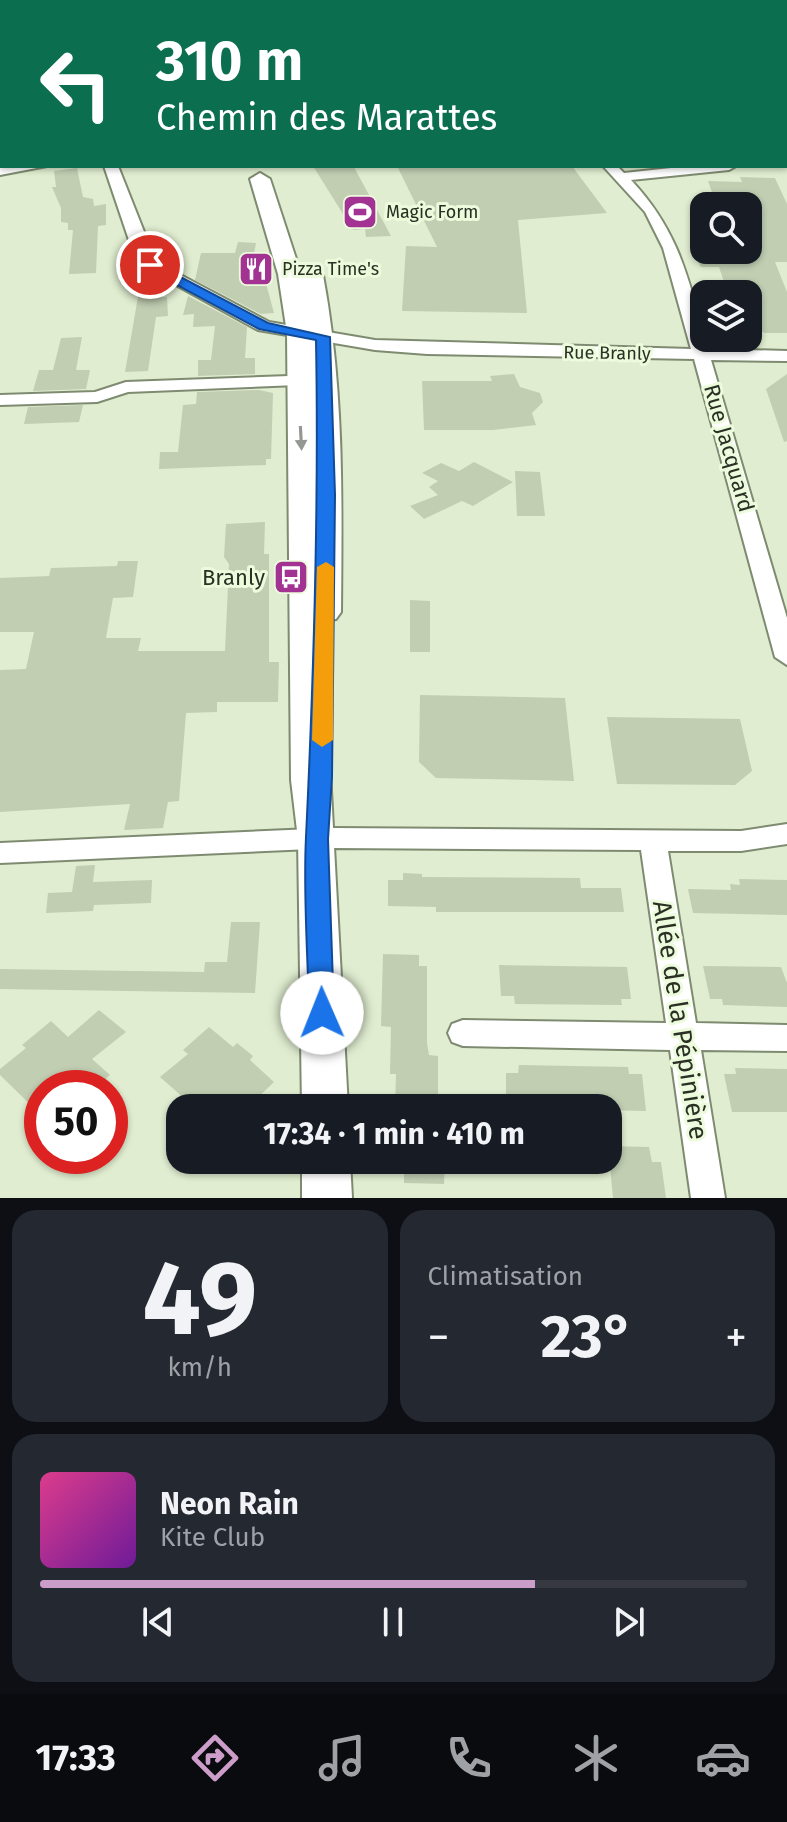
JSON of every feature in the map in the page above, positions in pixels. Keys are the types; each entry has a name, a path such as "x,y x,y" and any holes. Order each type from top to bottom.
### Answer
{"main road":[{"path":"256,172 291,225 309,262 310,780 317,839 325,1094"},
{"path":"326,1174 327,1198"}],"street":[{"path":"0,171 24,168"},
{"path":"112,168 140,252 150,265 264,326 311,357"},
{"name":"Rue Jacquard","path":"612,168 665,231 787,657"},
{"path":"623,177 710,168"},
{"name":"Rue Branly","path":"0,400 97,397 126,387 311,357 427,349 787,356"},
{"path":"0,853 317,839 741,841 787,834"},
{"name":"Allée de la Pépinière","path":"653,841 708,1198"},
{"path":"463,1033 787,1038"}],"building":[{"path":"77,168 83,197 93,199 94,206 106,204 106,225 98,226 96,273 69,274 73,230 68,230 68,223 61,222 61,208 52,187 56,187 54,171"},
{"name":"Magic Form","path":"314,168 355,168 391,236 366,237 365,229 353,230"},
{"path":"398,168 573,168 607,213 518,220 527,313 402,311 406,246 437,247"},
{"path":"740,177 775,178 787,204 787,262 775,262 787,292 787,333 762,332 762,280 723,280 719,267 701,267 699,264 762,264 762,192 712,192 708,181 742,182"},
{"path":"238,242 256,243 254,254 263,254 261,265 274,313 261,314 195,280 201,253 235,253"},
{"path":"157,284 157,298 167,297 168,316 156,317 148,371 125,372 140,285"},
{"path":"188,296 247,327 245,358 255,358 255,374 198,376 198,360 211,360 215,326 193,327 194,314 183,315"},
{"path":"82,337 76,370 90,370 86,389 33,391 39,370 53,370 61,338"},
{"path":"514,374 520,387 540,393 543,402 532,413 536,425 493,430 424,430 422,381 492,381 490,376"},
{"path":"787,374 787,441 784,442 766,389"},
{"path":"259,390 273,393 271,459 266,459 266,465 159,469 160,452 178,452 183,405 196,404 197,392"},
{"path":"83,405 79,422 24,424 28,407"},
{"path":"474,462 513,482 473,506 462,501 424,519 410,506 438,495 429,487 438,481 422,473 441,463 459,471"},
{"path":"515,471 540,472 545,516 517,516"},
{"path":"265,522 264,554 269,554 269,662 279,662 278,702 217,702 217,712 186,713 179,801 168,802 163,828 124,830 130,804 0,812 0,670 26,669 34,632 0,632 0,578 49,576 51,568 117,566 118,561 138,561 133,597 113,598 106,638 141,638 138,651 225,651 229,564 224,557 226,524"},
{"path":"410,600 430,601 430,652 410,652"},
{"path":"420,695 565,698 574,781 436,778 419,762"},
{"path":"607,717 740,719 752,771 735,785 617,784"},
{"path":"95,865 93,882 152,880 151,903 94,905 93,911 46,913 48,893 72,892 76,866"},
{"path":"403,873 422,874 422,877 580,878 581,888 621,888 624,912 436,912 436,907 388,906 388,880 403,880"},
{"path":"739,879 787,880 787,915 693,913 688,889 731,890 730,884 740,885"},
{"path":"231,922 260,922 255,993 0,989 0,969 204,972 205,962 227,962"},
{"path":"383,954 419,955 419,966 427,966 427,1043 429,1055 438,1056 438,1094 395,1094 396,1074 390,1074 391,1027 381,1026"},
{"path":"499,965 627,967 631,999 621,999 622,1005 515,1004 514,996 501,996"},
{"path":"703,966 781,967 787,983 787,1007 723,1005 722,999 710,999"},
{"path":"99,1010 126,1032 92,1059 104,1070 24,1070 24,1098 0,1075 0,1069 26,1048 22,1045 51,1021 68,1037"},
{"path":"209,1027 233,1047 237,1043 253,1056 250,1060 274,1082 262,1094 179,1094 160,1077 188,1054 183,1050"},
{"path":"519,1065 628,1067 629,1074 642,1074 646,1111 622,1110 622,1094 506,1094 506,1073 518,1073"},
{"path":"735,1068 787,1069 787,1112 732,1112 724,1074 736,1074"},
{"path":"622,1146 649,1147 652,1162 661,1162 666,1198 613,1198 611,1174 622,1174"},
{"path":"404,1174 444,1174 444,1184 404,1183"}],"slow traffic":[{"path":"322,740 326,567"}],"place":[{"name":"Magic Form","path":"360,212"},
{"name":"Pizza Time's","path":"256,269"},
{"name":"Branly","path":"291,577"}],"route":[{"path":"150,265 264,326 323,337 327,495 322,777 317,839 322,1013"}]}
